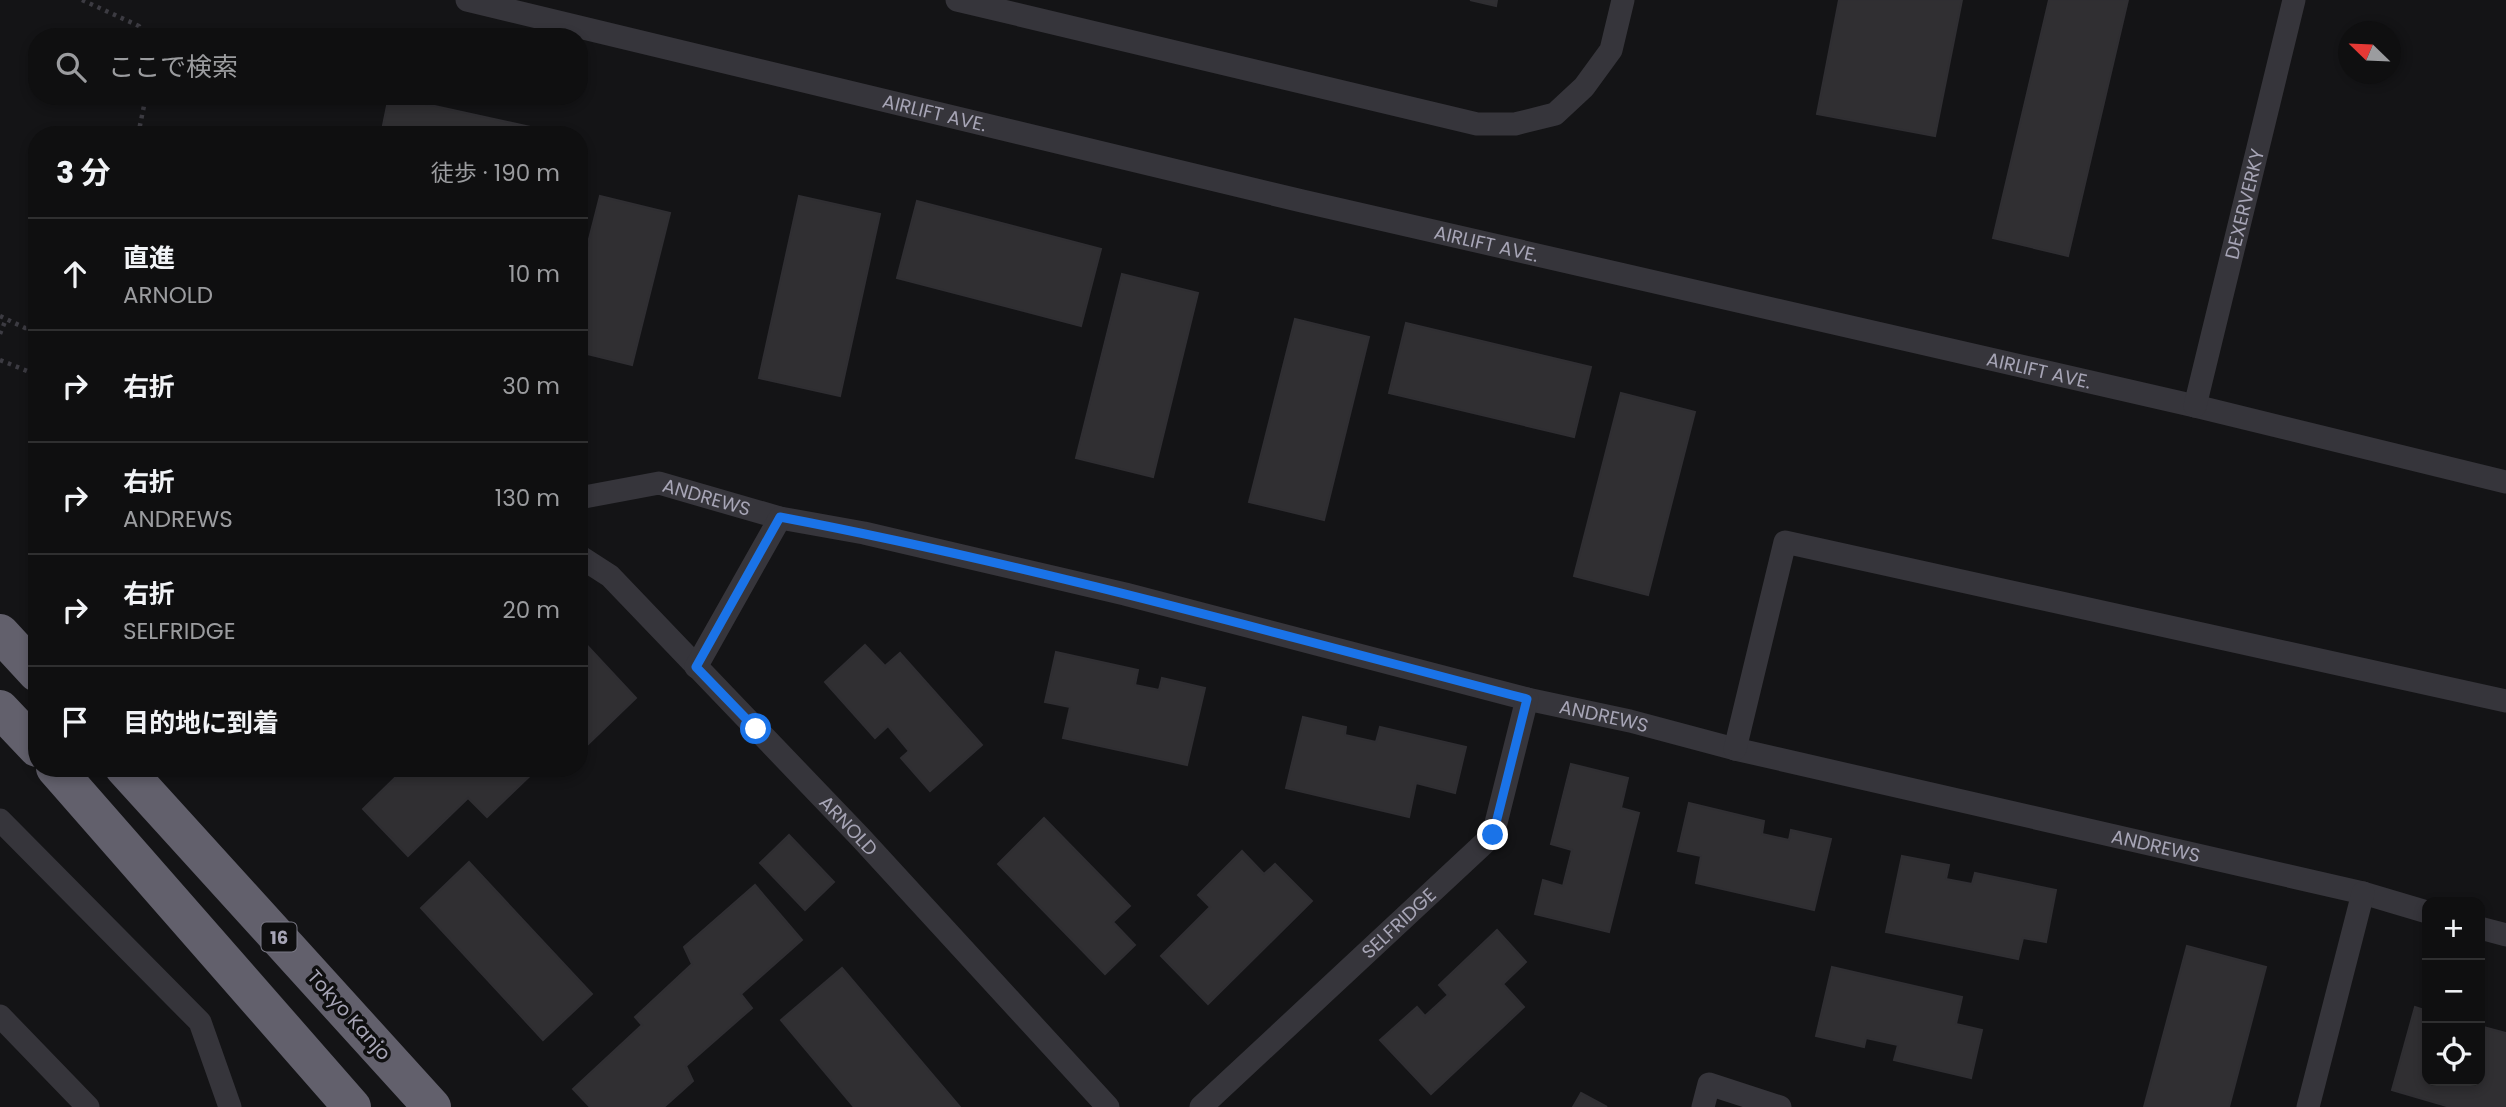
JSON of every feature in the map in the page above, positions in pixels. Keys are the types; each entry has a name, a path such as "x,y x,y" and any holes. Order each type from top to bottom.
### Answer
{"highway":[{"path":"0,633 28,663"},
{"path":"0,709 28,739"},
{"path":"63,777 352,1107"},
{"name":"Tokyo Kanjo","path":"132,777 432,1107"}],"lane":[{"name":"AIRLIFT AVE.","path":"467,0 583,28"},
{"path":"957,0 1477,124 1515,124 1555,114 1584,88 1611,50 1623,0"},
{"name":"DEXERVERKY","path":"2195,406 2294,0"},
{"name":"AIRLIFT AVE.","path":"588,29 1288,198 2195,406 2506,482"},
{"name":"ANDREWS","path":"588,496 659,483 780,517 864,533 1125,594 1527,699 2362,893 2422,911"},
{"path":"696,667 780,517"},
{"path":"1735,749 1785,542 2506,701"},
{"name":"ARNOLD","path":"588,562 610,576 861,838 1108,1107"},
{"name":"SELFRIDGE","path":"1201,1107 1493,835 1527,699"},
{"path":"0,820 200,1022 230,1107"},
{"path":"2308,1107 2362,893"},
{"path":"2485,929 2506,935"},
{"path":"0,1016 88,1107"},
{"path":"1703,1107 1709,1084 1780,1107"}],"path":[{"path":"82,0 139,28"},
{"path":"140,126 144,105"},
{"path":"0,334 3,318 28,328"},
{"path":"0,360 28,371"}],"building":[{"path":"1470,0 1497,0 1496,6"},
{"path":"1839,0 1962,0 1935,136 1817,114"},
{"path":"2049,0 2128,0 2068,256 1993,238"},
{"path":"387,105 430,105 526,126 383,126"},
{"path":"600,196 670,213 632,365 588,354 588,243"},
{"path":"799,196 880,214 840,396 759,378"},
{"path":"917,201 1101,249 1081,326 897,278"},
{"path":"1122,274 1198,293 1153,477 1076,458"},
{"path":"1295,319 1369,337 1324,520 1249,502"},
{"path":"1406,323 1591,367 1574,437 1389,393"},
{"path":"1621,393 1695,412 1648,595 1574,576"},
{"path":"865,645 885,666 900,653 982,745 930,791 901,758 909,751 888,726 875,738 825,682"},
{"path":"588,647 636,698 588,744"},
{"path":"1056,652 1138,670 1135,685 1159,690 1162,678 1205,688 1187,765 1063,738 1070,707 1045,702"},
{"path":"1303,717 1346,727 1345,735 1376,742 1380,727 1466,747 1455,793 1416,783 1409,817 1286,788"},
{"path":"1571,764 1628,778 1621,808 1639,813 1609,932 1535,914 1543,880 1563,886 1572,850 1551,844"},
{"path":"396,777 529,777 487,817 468,798 408,856 363,809"},
{"path":"1689,803 1764,821 1762,834 1789,840 1791,830 1831,839 1814,910 1696,883 1701,856 1678,851"},
{"path":"1044,818 1130,906 1113,922 1135,945 1105,974 998,864"},
{"path":"789,835 834,882 805,910 760,863"},
{"path":"1242,851 1264,874 1275,864 1312,901 1208,1004 1161,956 1210,907 1198,895"},
{"path":"1902,856 1949,865 1946,879 1972,884 1975,873 2056,890 2046,942 2023,938 2018,959 1886,932"},
{"path":"469,862 592,994 543,1040 421,908"},
{"path":"755,885 802,940 741,994 752,1008 686,1066 693,1081 664,1107 590,1107 573,1089 642,1025 635,1017 692,964 684,947"},
{"path":"1497,930 1526,962 1503,984 1524,1007 1431,1094 1380,1040 1417,1007 1425,1016 1448,995 1439,985"},
{"path":"2187,946 2266,967 2229,1107 2144,1107"},
{"path":"1832,967 1962,997 1956,1024 1982,1030 1971,1078 1894,1060 1898,1045 1866,1038 1864,1047 1816,1036"},
{"path":"842,968 960,1107 854,1107 781,1020"},
{"path":"2415,1007 2422,1009 2422,1086 2485,1086 2485,1027 2506,1033 2506,1107 2450,1107 2392,1090"},
{"path":"1581,1093 1607,1107 1573,1107"}],"route":[{"path":"756,729 696,667 780,517 864,533 1125,594 1527,699 1493,835"}]}
